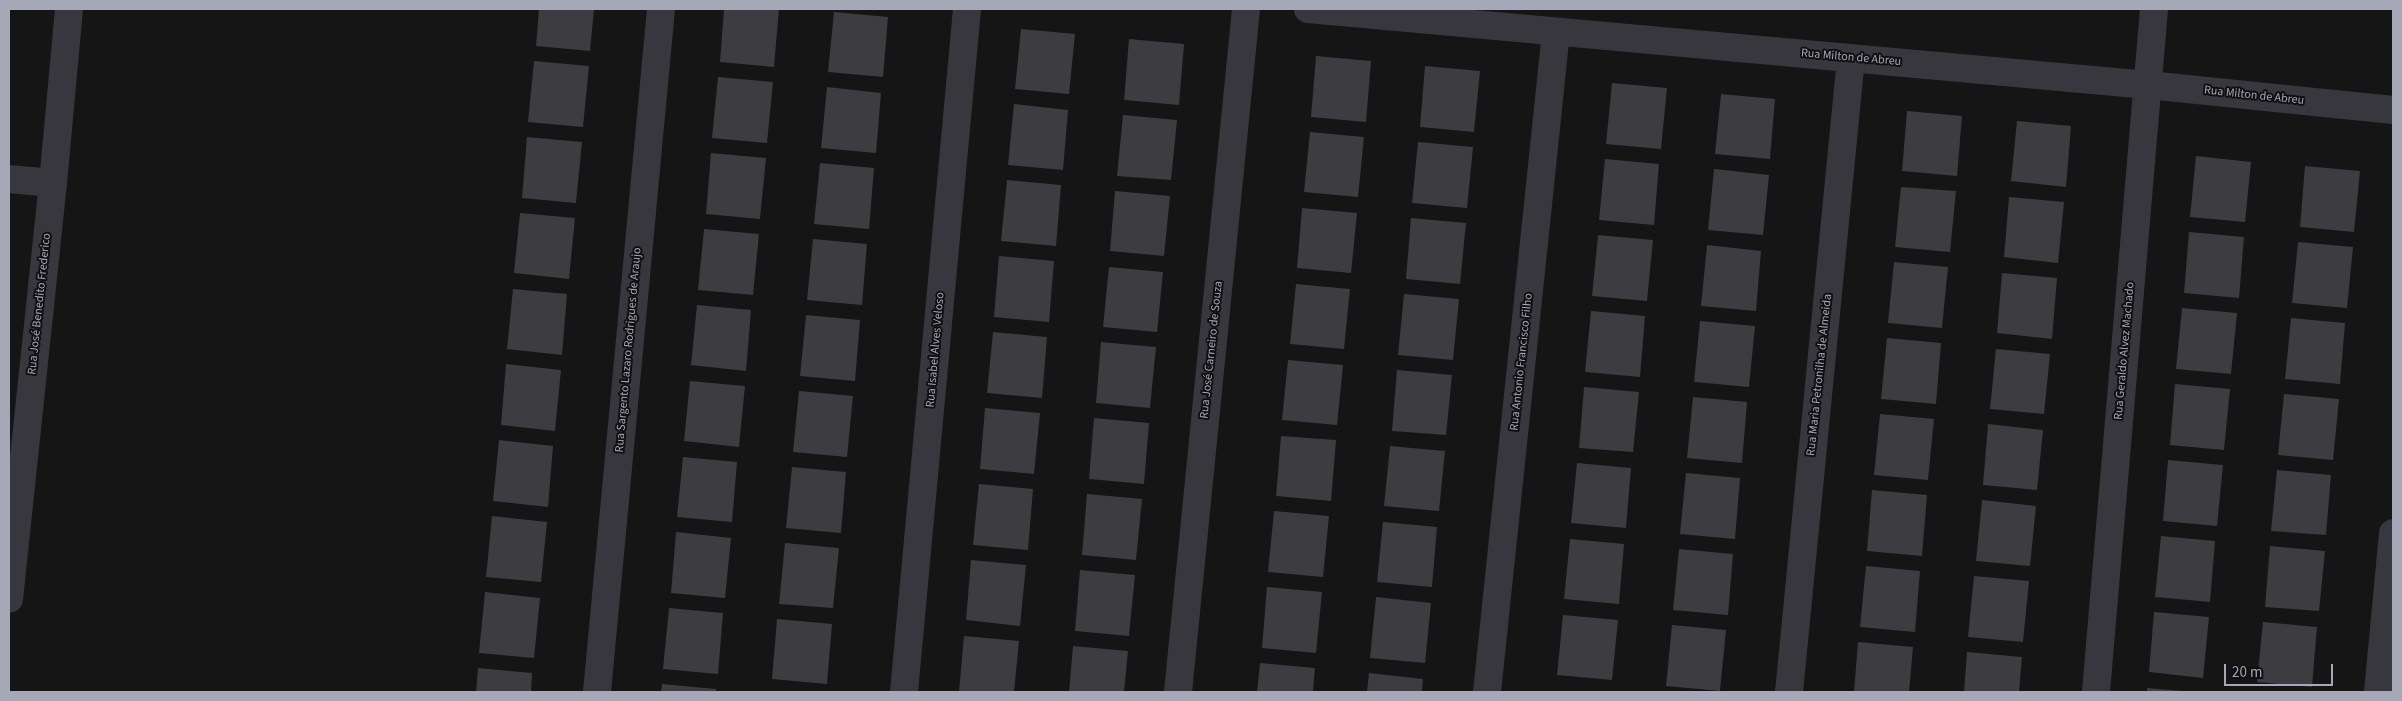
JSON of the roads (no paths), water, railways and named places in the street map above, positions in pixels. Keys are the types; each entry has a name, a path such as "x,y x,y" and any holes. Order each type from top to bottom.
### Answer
{"street":[{"name":"Rua José Benedito Frederico","path":"9,600 53,183 69,9"},
{"name":"Rua Sargento Lazaro Rodrigues de Araujo","path":"598,692 661,9"},
{"name":"Rua Isabel Alves Veloso","path":"904,692 967,9"},
{"name":"Rua José Carneiro de Souza","path":"1178,692 1246,9"},
{"name":"Rua Milton de Abreu","path":"1308,9 2148,85 2393,110"},
{"name":"Rua Geraldo Alvez Machado","path":"2096,692 2154,9"},
{"name":"Rua Antonio Francisco Filho","path":"1488,692 1556,32"},
{"name":"Rua Maria Petronilha de Almeida","path":"1789,692 1851,58"},
{"path":"9,180 53,183"},
{"path":"2378,692 2393,533"}]}
